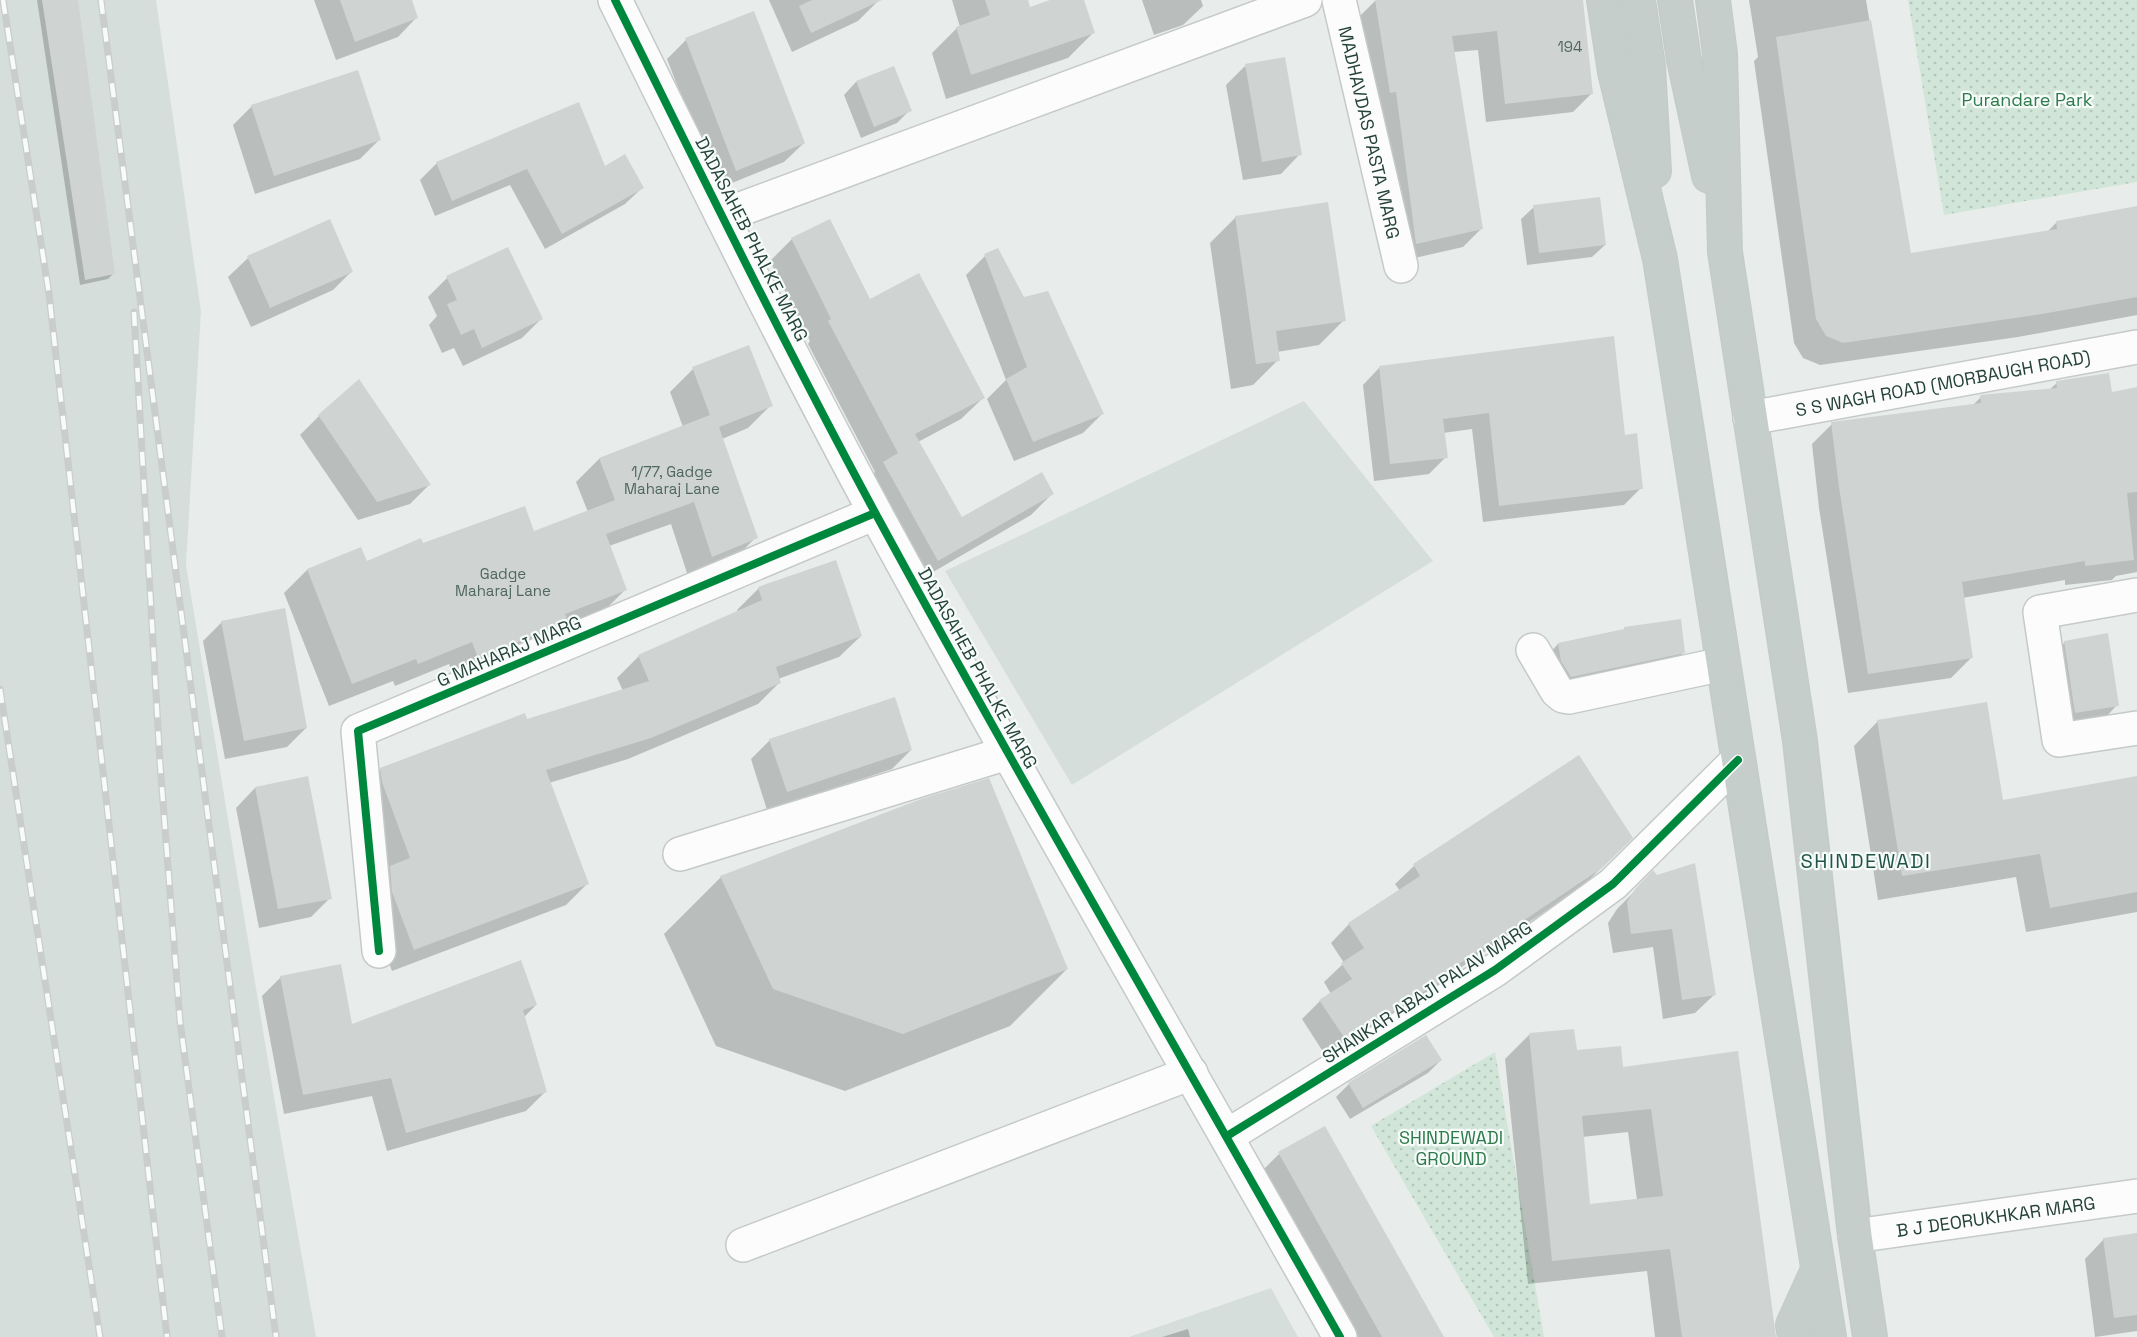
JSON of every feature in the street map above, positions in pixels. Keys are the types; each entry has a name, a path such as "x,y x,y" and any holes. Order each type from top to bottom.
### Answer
{"highway":[{"path":"1604,0 1615,72 1660,259 1829,1337"},
{"path":"1638,0 1648,66 1660,259"},
{"path":"1675,0 1684,60 1725,252 1800,741 1855,1236 1868,1322 1886,1337"},
{"path":"1713,0 1720,54 1725,252"},
{"path":"1795,1337 1793,1325 1818,1270"}],"street":[{"name":"DADASAHEB PHALKE MARG","path":"615,0 722,216 875,513 1006,753 1340,1337"},
{"path":"722,216 1305,0"},
{"name":"MADHAVDAS PASTA MARG","path":"1339,0 1401,266"},
{"name":"S S WAGH ROAD (MORBAUGH ROAD)","path":"1750,418 2137,347"},
{"name":"G MAHARAJ MARG","path":"379,951 358,731 875,513"},
{"path":"2137,595 2040,612 2059,740 2137,728"},
{"path":"1533,650 1557,691 1569,697 1723,664"},
{"path":"680,854 1006,753"},
{"name":"SHANKAR ABAJI PALAV MARG","path":"1227,1136 1495,970 1604,891 1738,760"},
{"path":"743,1245 1191,1073"},
{"name":"B J DEORUKHKAR MARG","path":"1855,1236 2137,1196"}],"shaded area":[{"path":"0,0 156,0 201,311 186,565 316,1337 0,1337"},
{"path":"1304,401 1433,561 1072,785 945,571"},
{"path":"1271,1288 1298,1337 1129,1337"}],"green space":[{"name":"Purandare Park","path":"1908,0 2137,0 2137,182 1944,215"},
{"name":"SHINDEWADI GROUND","path":"1495,1052 1544,1337 1494,1337 1371,1126"}],"building":[{"path":"42,0 78,0 115,274 85,280"},
{"path":"340,0 412,0 418,18 355,42"},
{"path":"812,0 882,0 811,33 799,6"},
{"path":"985,0 1028,0 1030,7 1050,0 1084,0 1095,33 971,75 956,27 990,15"},
{"path":"1375,0 1583,0 1593,94 1505,104 1497,31 1452,36 1483,229 1416,244 1396,92 1390,93"},
{"path":"754,11 805,143 736,171 685,38"},
{"path":"1871,20 1911,253 2057,229 2056,221 2137,206 2137,297 2042,314 1843,343 1826,336 1816,319 1776,37"},
{"path":"1285,57 1302,155 1262,162 1245,64"},
{"path":"894,66 912,111 874,127 856,81"},
{"path":"358,70 381,140 274,176 251,105"},
{"path":"579,102 605,166 625,154 644,188 562,234 527,169 452,201 436,162"},
{"path":"1600,197 1606,245 1539,253 1533,205"},
{"path":"1328,202 1346,321 1276,331 1280,361 1256,364 1235,216"},
{"path":"330,219 353,272 270,308 247,256"},
{"path":"830,219 870,299 919,273 985,398 915,434 962,517 1042,472 1054,494 938,561 883,462 898,453 828,321 831,319 791,238"},
{"path":"508,247 543,319 482,348 474,329 461,335 447,304 457,300 446,276"},
{"path":"998,248 1024,297 1048,291 1104,414 1033,442 1006,379 1027,367 984,254"},
{"path":"1614,336 1625,435 1637,433 1643,489 1499,506 1489,413 1443,419 1448,458 1390,464 1379,366"},
{"path":"749,345 773,406 719,427 758,538 712,557 694,502 606,534 627,590 565,614 568,622 478,658 472,642 418,664 416,659 352,684 307,569 361,547 367,561 421,538 423,543 525,506 534,531 615,500 599,458 710,415 692,367"},
{"path":"2109,373 2112,392 2137,387 2137,492 2127,493 2134,560 2085,566 2085,561 1962,582 1973,658 1868,674 1831,422 1981,403 1980,395 2057,388 2056,381"},
{"path":"359,379 431,485 377,502 318,415"},
{"path":"836,560 862,636 776,667 781,683 651,738 546,770 589,884 414,950 392,892 390,866 410,858 382,782 380,768 525,713 527,719 649,681 638,655 762,600 758,587"},
{"path":"285,608 307,728 244,741 221,621"},
{"path":"1681,619 1685,653 1571,677 1561,661 1558,643 1624,629 1624,627"},
{"path":"2108,633 2119,706 2075,713 2064,641"},
{"path":"895,697 912,750 787,792 769,739"},
{"path":"1987,702 2003,800 2137,776 2137,892 2050,908 2040,854 1902,876 1877,720"},
{"path":"1579,755 1633,838 1602,868 1459,964 1462,968 1346,1040 1319,1000 1352,979 1341,963 1364,948 1348,923 1420,876 1413,864"},
{"path":"308,776 332,899 278,909 255,787"},
{"path":"989,778 1068,969 903,1034 773,989 720,876 921,799"},
{"path":"1695,863 1716,995 1682,1000 1672,929 1631,934 1627,902 1636,888 1653,870 1657,875"},
{"path":"521,960 537,1005 523,1010 547,1092 406,1133 391,1078 303,1095 280,976 341,964 352,1024"},
{"path":"1574,1029 1577,1050 1621,1046 1623,1067 1738,1051 1776,1337 1682,1337 1670,1249 1552,1261 1529,1033","holes":["1651,1109 1663,1196 1590,1204 1582,1116"]},
{"path":"1426,1035 1442,1060 1363,1108 1348,1083"},
{"path":"1325,1126 1444,1337 1382,1337 1278,1152"},
{"path":"2137,1233 2137,1315 2114,1318 2103,1238"}],"railway":[{"path":"3,0 49,294 167,1337"},
{"path":"101,0 276,1337"},
{"path":"134,312 160,763 180,1021 222,1337"},
{"path":"0,689 100,1337"}],"cycle path":[{"path":"615,0 777,325 878,518 1049,826 1340,1337"},
{"path":"379,951 358,731 875,513"},
{"path":"1227,1136 1495,970 1613,884 1738,760"}],"district":[{"name":"SHINDEWADI","path":"1866,861"}]}
